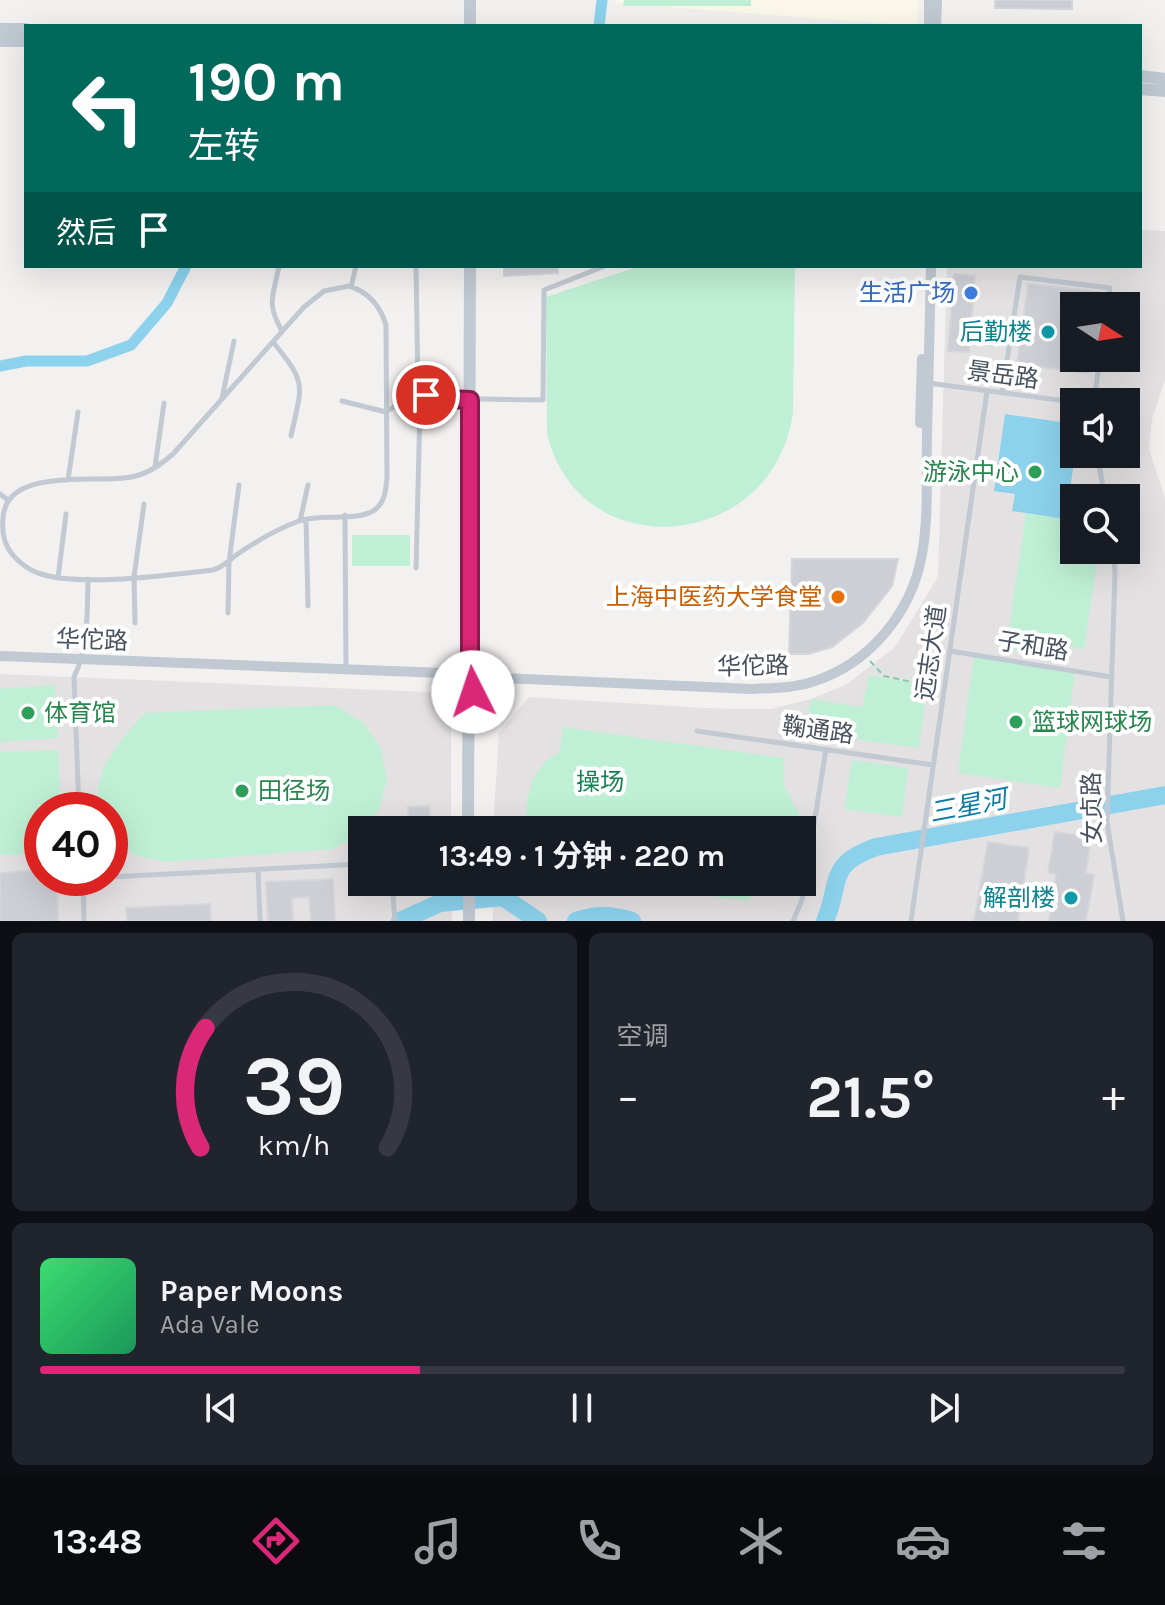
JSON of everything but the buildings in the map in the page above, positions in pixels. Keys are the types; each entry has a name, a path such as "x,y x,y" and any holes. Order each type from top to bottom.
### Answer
{"street":[{"path":"470,0 470,24"},
{"path":"929,0 929,24"},
{"path":"936,24 937,0"},
{"path":"0,29 24,29"},
{"path":"0,41 24,41"},
{"path":"1142,76 1165,79"},
{"path":"1142,89 1165,91"},
{"path":"470,268 468,685 471,816"},
{"name":"华佗路","path":"470,674 506,671 777,682 812,675 832,667 870,640 897,606 912,570 916,551 925,268"},
{"name":"华佗路","path":"0,656 778,688 805,684 835,673 865,653 891,627 903,609 918,572 925,529 931,268"},
{"path":"471,896 472,920"}],"lane":[{"path":"279,268 271,306 282,331"},
{"path":"351,287 356,268"},
{"path":"416,268 418,389 426,398 470,400 543,400 544,290 600,268"},
{"path":"1002,393 1020,277 1110,288 1109,292"},
{"path":"337,287 351,287 377,305 386,325 387,477 383,499 373,512 303,520 238,553 213,570 134,577 58,578 27,568 6,546 2,522 8,500 36,483 117,479 155,468 173,454 282,331 313,298 337,287"},
{"path":"221,399 234,341"},
{"path":"273,342 300,380 291,436"},
{"name":"景岳路","path":"928,383 1060,400"},
{"path":"342,401 386,412 418,389"},
{"name":"远志大道","path":"911,921 987,391"},
{"path":"407,398 411,407 420,408"},
{"path":"416,568 420,408 426,398"},
{"path":"155,468 164,403"},
{"path":"68,480 78,412"},
{"path":"228,613 229,562 239,485"},
{"path":"308,485 303,520 308,606"},
{"path":"0,494 8,500"},
{"path":"135,623 134,577 144,504"},
{"path":"58,578 66,514"},
{"path":"345,515 346,670"},
{"name":"女贞路","path":"1114,564 1107,822 1123,921"},
{"path":"78,792 74,677 83,660 86,639 88,579"},
{"name":"子和路","path":"950,651 1111,677"},
{"name":"鞠通路","path":"697,731 933,765"},
{"path":"793,921 802,900 826,749"},
{"path":"128,876 348,865"},
{"path":"258,869 260,921"},
{"path":"83,896 84,921"},
{"path":"393,896 395,921"}],"path":[{"path":"865,653 884,676 944,689"}],"shaded area":[{"path":"615,0 918,0 917,24 615,3"},
{"path":"1142,230 1165,231 1165,380 1152,419 1149,449 1165,498 1165,921 493,921 493,896 816,896 816,816 494,816 499,733 529,697 771,709 811,699 847,684 895,647 938,577 947,268 1142,268"},
{"path":"0,674 451,693 451,816 348,816 348,896 452,896 452,921 0,921"}],"green space":[{"path":"624,0 751,0 751,6 623,6"},
{"path":"634,268 795,268 793,413 778,460 751,494 715,516 674,526 634,523 596,507 566,477 547,434 546,297"},
{"path":"1026,513 1060,518 1060,564 1097,564 1084,649 1049,644 1047,655 1006,649"},
{"path":"352,535 410,535 410,566 352,566"},
{"name":"篮球网球场","path":"974,655 1075,671 1060,788 958,773"},
{"path":"869,675 927,686 919,748 804,732 811,699 862,707"},
{"name":"体育馆","path":"55,685 58,738 0,742 0,689"},
{"name":"田径场","path":"335,705 363,723 381,748 387,779 379,810 374,816 348,816 348,841 332,849 166,862 134,855 128,849 128,792 98,792 99,783 110,757 145,713"},
{"name":"操场","path":"563,727 784,758 784,785 799,816 527,816 528,796 536,775 550,758 560,752"},
{"path":"58,750 60,792 24,792 24,854 0,855 0,752"},
{"path":"852,760 908,768 902,817 844,809"},
{"path":"712,896 751,896 748,901"}],"water":[{"name":"游泳中心","path":"1005,414 1060,422 1060,468 1073,468 1071,484 1060,484 1060,518 1012,511 1015,494 994,491"}],"waterway":[{"path":"599,24 602,0"},
{"path":"0,366 26,361 87,361 131,345 167,303 185,268"},
{"name":"三星河","path":"825,921 842,868 860,854 876,847 1165,795"},
{"name":"三星河","path":"400,921 440,903 503,897 538,921"},
{"name":"三星河","path":"576,921 604,916 632,921"}],"place":[{"name":"生活广场","path":"971,293"},
{"name":"后勤楼","path":"1048,332"},
{"name":"游泳中心","path":"1035,472"},
{"name":"上海中医药大学食堂","path":"838,597"},
{"name":"体育馆","path":"28,713"},
{"name":"篮球网球场","path":"1016,722"},
{"name":"田径场","path":"242,791"},
{"name":"解剖楼","path":"1071,898"}],"route":[{"path":"426,395 426,398 470,400 470,674 473,692"}]}
